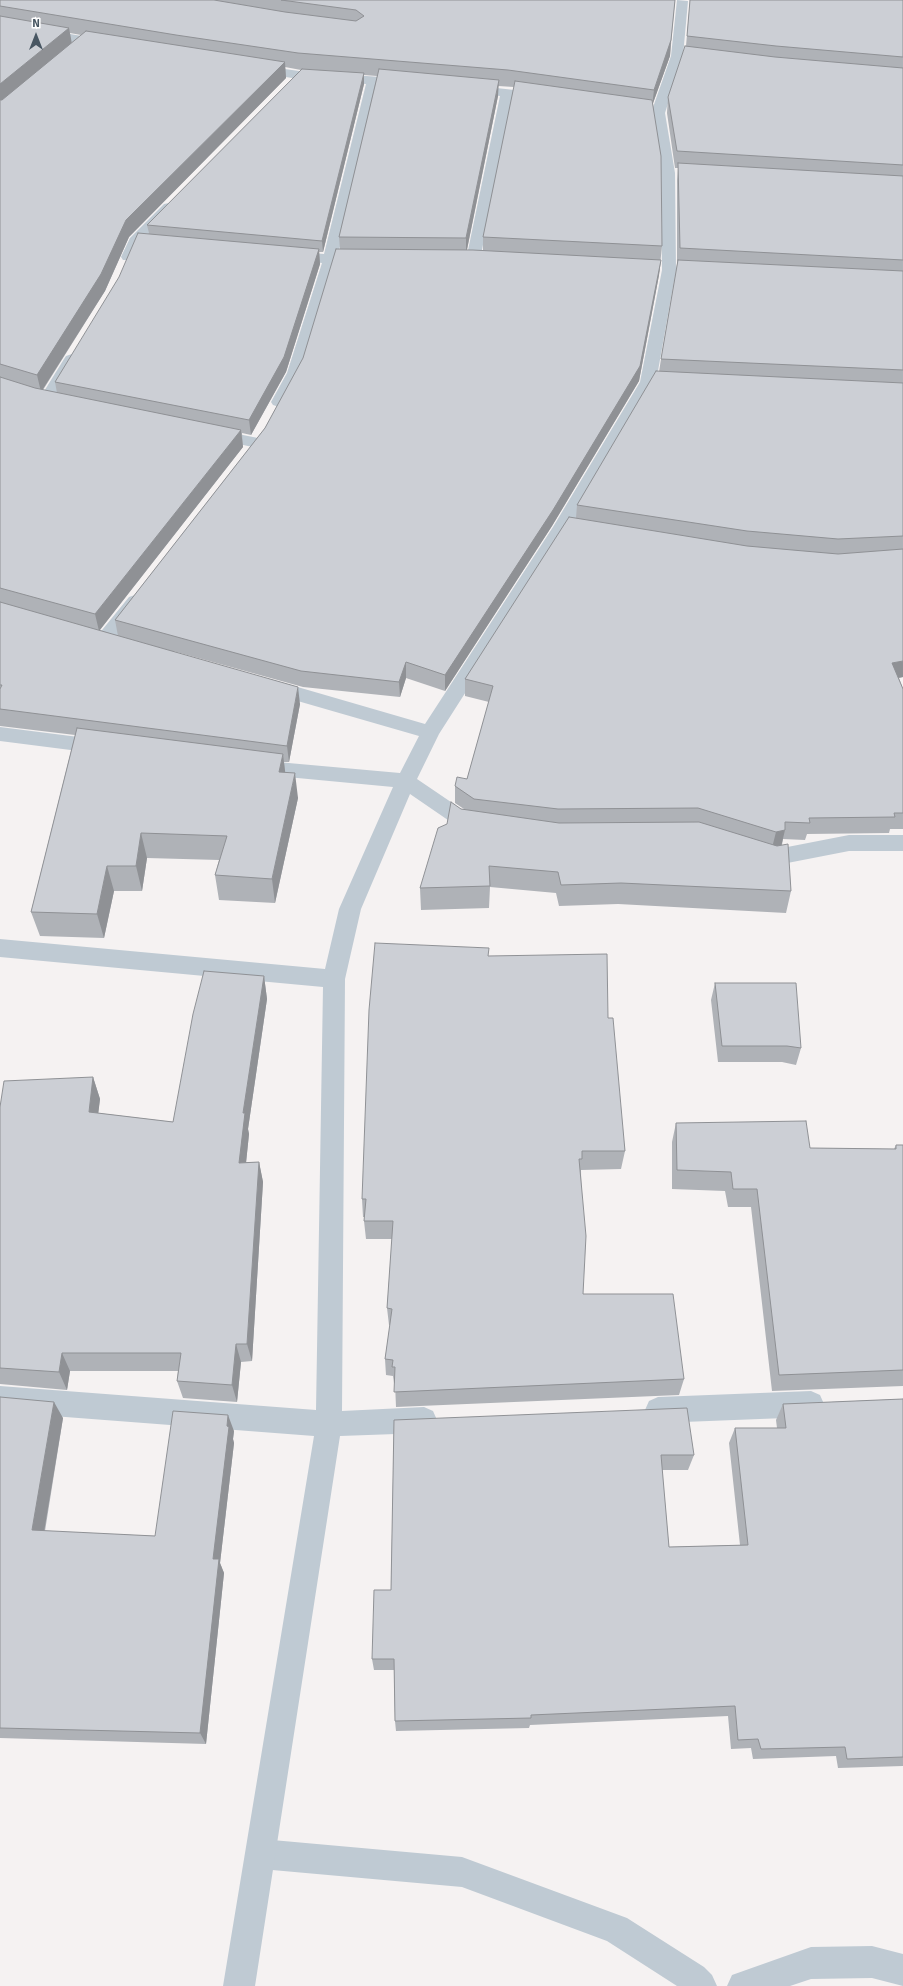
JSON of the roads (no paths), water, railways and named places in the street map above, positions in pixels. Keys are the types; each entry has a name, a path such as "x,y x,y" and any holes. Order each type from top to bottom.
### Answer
{"street":[{"path":"239,1986 329,1424 334,979 350,909 406,781 430,732 570,529 656,382 669,270 675,174 650,112 684,57 679,0"},
{"path":"0,26 116,46"},
{"path":"73,51 85,41"},
{"path":"246,67 299,75 420,84"},
{"path":"288,86 299,75"},
{"path":"272,415 295,373 330,259 373,80"},
{"path":"460,88 552,98"},
{"path":"473,260 507,92"},
{"path":"122,270 135,241 179,197"},
{"path":"135,241 151,243"},
{"path":"275,254 330,259 378,259"},
{"path":"457,260 489,261"},
{"path":"47,400 80,346"},
{"path":"194,431 256,443"},
{"path":"105,639 144,589"},
{"path":"256,682 430,732"},
{"path":"0,734 120,749"},
{"path":"239,765 406,781 468,824 490,826"},
{"path":"744,849 772,858 850,843 903,843"},
{"path":"0,948 334,979"},
{"path":"0,1399 329,1424 449,1419"},
{"path":"632,1411 831,1403"},
{"path":"261,1854 462,1872 616,1929 693,1978 701,1986"},
{"path":"743,1986 811,1963 872,1962 903,1970"}]}
